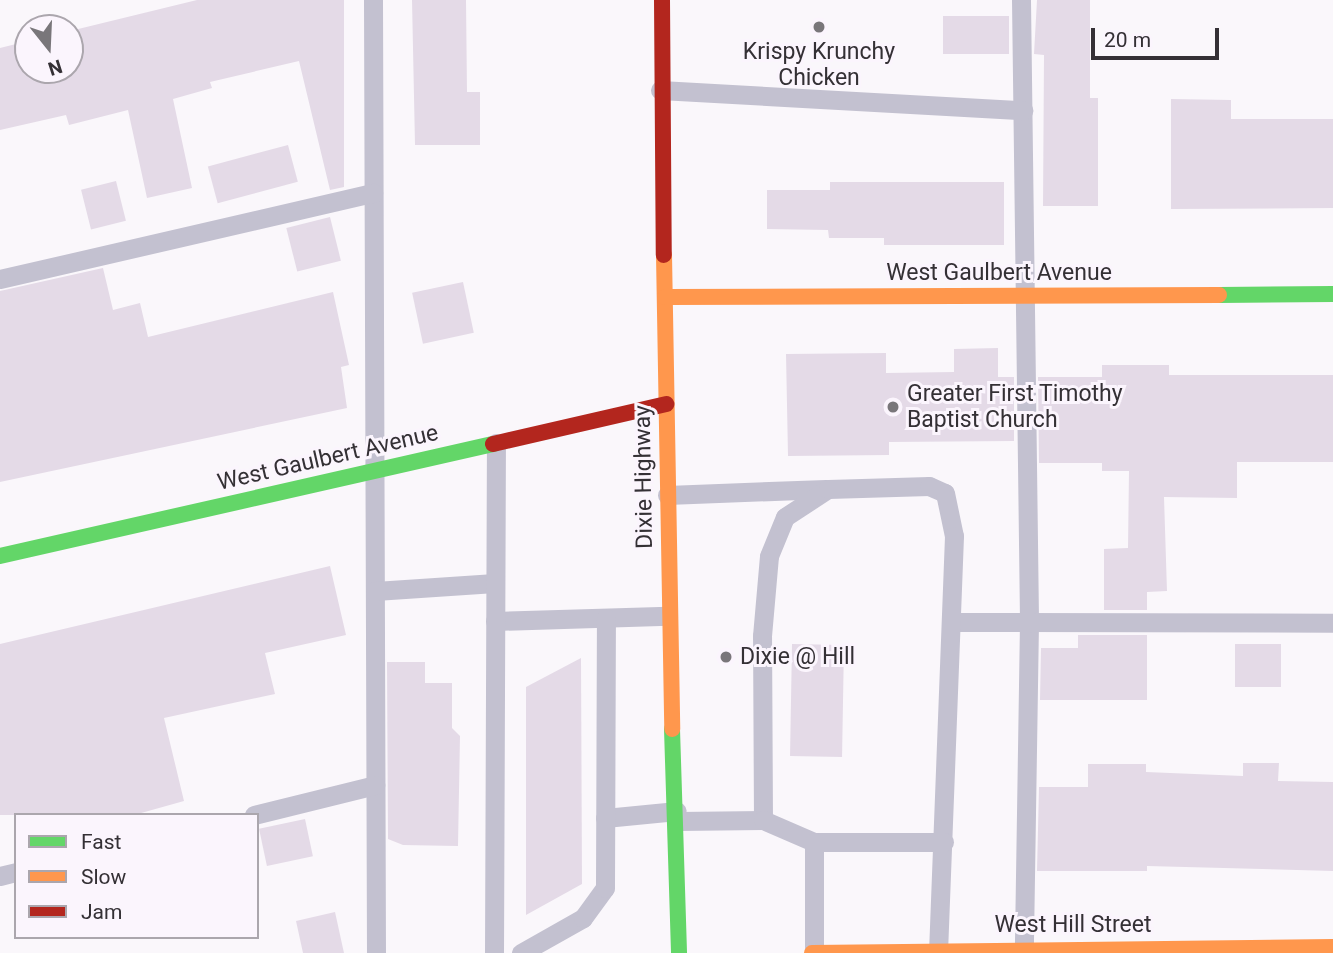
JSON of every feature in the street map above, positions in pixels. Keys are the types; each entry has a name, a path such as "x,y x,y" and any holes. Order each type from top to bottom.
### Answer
{"street":[{"name":"Dixie Highway","path":"662,0 660,90 668,616 680,953"},
{"name":"West Gaulbert Avenue","path":"665,297 1333,294"},
{"name":"West Gaulbert Avenue","path":"0,556 666,404"},
{"name":"West Hill Street","path":"813,953 938,948 1026,950 1333,947"}],"lane":[{"path":"373,0 376,953"},
{"path":"1021,0 1028,622 1026,950"},
{"path":"660,90 1023,110"},
{"path":"0,279 373,193"},
{"path":"495,953 496,443"},
{"path":"667,495 929,486 945,494 954,536 938,948"},
{"path":"763,820 762,636 769,556 785,517 828,489"},
{"path":"375,590 495,583"},
{"path":"495,621 668,616"},
{"path":"521,953 583,918 605,888 606,618"},
{"path":"951,622 1333,623"},
{"path":"259,814 375,785"},
{"path":"605,818 677,816 763,820 814,842 944,842"},
{"path":"813,953 814,842"}],"building":[{"path":"197,0 344,0 344,187 330,190 299,61 210,82 212,88 173,99 192,188 147,198 128,110 69,125 66,115 0,130 0,48 14,44 14,84 84,84 84,28"},
{"path":"412,0 466,0 467,92 480,92 480,145 415,145"},
{"path":"1037,0 1090,0 1090,98 1098,98 1098,206 1043,206 1044,55 1034,54"},
{"path":"943,16 1009,16 1009,54 943,54"},
{"path":"1171,99 1231,100 1231,119 1333,119 1333,208 1171,209"},
{"path":"288,145 298,182 218,203 208,166"},
{"path":"116,181 126,221 91,229 81,190"},
{"path":"830,182 1004,182 1004,245 884,245 884,238 829,238 828,230 767,229 767,190 830,190"},
{"path":"330,217 341,261 297,272 286,228"},
{"path":"103,268 113,310 140,303 148,337 333,292 349,365 341,367 347,408 0,482 0,291"},
{"path":"463,282 474,333 423,344 412,293"},
{"name":"Greater First Timothy Baptist Church","path":"998,348 998,377 1014,377 1014,441 889,442 889,455 788,456 786,354 886,353 886,373 954,372 954,349"},
{"path":"1102,365 1169,365 1169,375 1333,375 1333,462 1237,462 1237,498 1164,497 1167,591 1147,592 1147,610 1104,610 1104,549 1128,548 1129,471 1102,471 1102,463 1039,463 1038,377 1102,377"},
{"path":"330,566 346,635 265,653 275,694 164,718 184,801 141,813 0,815 0,644"},
{"path":"1078,635 1147,635 1147,700 1040,700 1041,648 1078,648"},
{"path":"792,644 844,645 842,757 790,756"},
{"path":"1235,644 1281,644 1281,687 1235,687"},
{"path":"581,658 582,884 526,915 526,687"},
{"path":"387,662 425,662 425,683 452,683 452,728 460,736 458,846 403,845 388,839"},
{"path":"1243,763 1279,763 1278,781 1333,782 1333,871 1147,866 1147,871 1037,871 1039,787 1088,787 1088,764 1146,764 1146,772 1243,776"},
{"path":"305,819 313,856 267,866 259,829"},
{"path":"335,912 344,953 303,953 296,921"}],"traffic: fast":[{"path":"1219,295 1333,294"},
{"path":"0,556 493,444"},
{"path":"672,729 679,953"}],"traffic: slow":[{"path":"664,255 672,729"},
{"path":"665,297 1219,295"},
{"path":"812,953 1333,947"}],"traffic: jam":[{"path":"662,0 664,255"},
{"path":"493,444 666,404"}],"place":[{"name":"Krispy Krunchy Chicken","path":"819,27"},
{"name":"Greater First Timothy Baptist Church","path":"893,407"},
{"name":"Dixie @ Hill","path":"726,657"}]}
